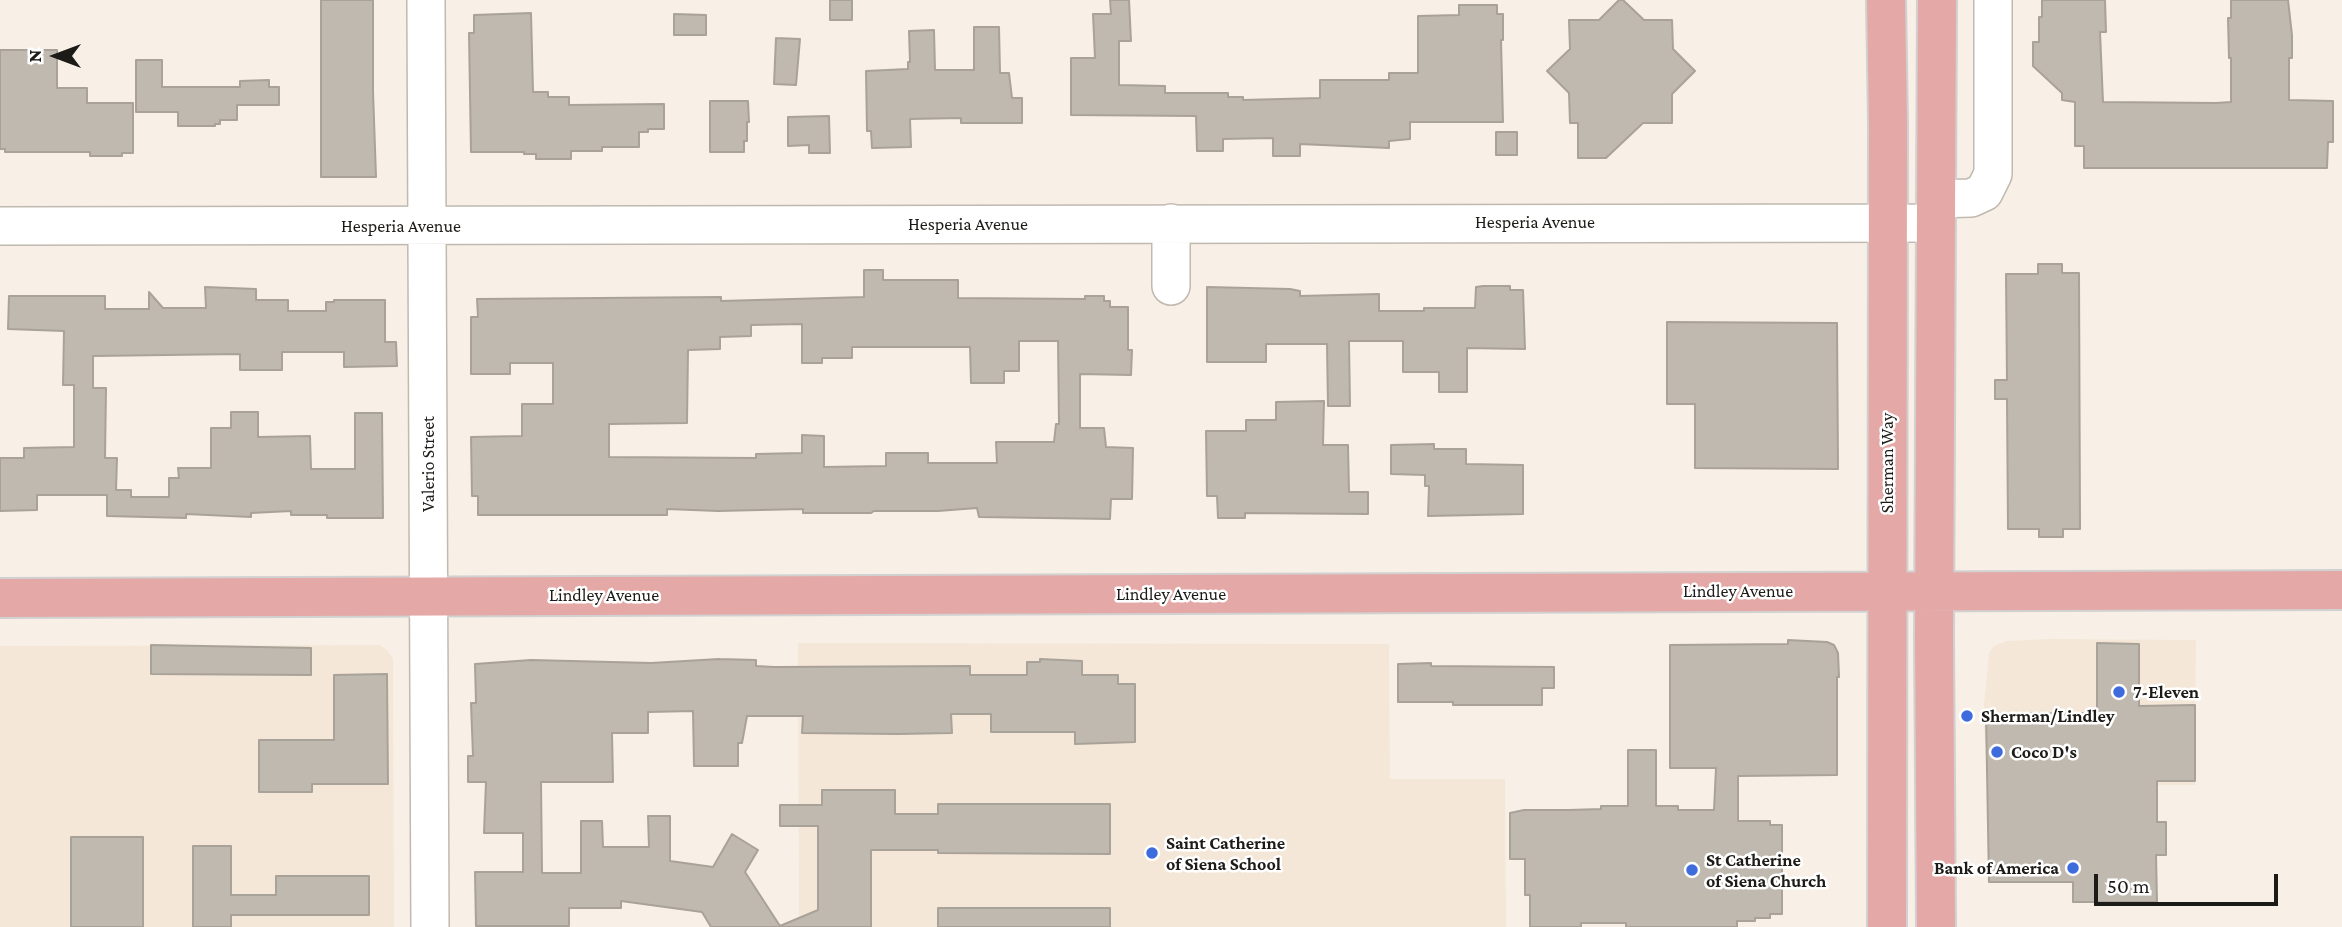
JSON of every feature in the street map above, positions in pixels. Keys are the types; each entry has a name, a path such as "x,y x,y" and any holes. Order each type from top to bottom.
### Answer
{"main road":[{"name":"Sherman Way","path":"1886,0 1887,927"},
{"path":"1936,927 1934,592 1937,0"},
{"name":"Lindley Avenue","path":"0,598 2342,590"}],"street":[{"name":"Valerio Street","path":"426,0 430,927"},
{"path":"1936,211 1984,192 1993,174 1993,0"},
{"name":"Hesperia Avenue","path":"0,226 1887,223 1936,211"},
{"path":"1171,223 1171,286"}],"shaded area":[{"path":"2196,640 2195,785 1988,785 1983,715 1989,653 1994,646 2006,641"},
{"name":"Saint Catherine of Siena School","path":"798,643 1389,644 1390,779 1505,779 1506,927 799,927"},
{"path":"379,645 387,650 393,659 394,927 0,927 0,646"}],"building":[{"path":"321,0 373,0 376,177 321,177"},
{"path":"830,0 852,0 852,20 830,20"},
{"path":"1110,0 1129,0 1131,41 1119,41 1119,85 1165,86 1165,93 1228,93 1228,97 1243,97 1243,100 1320,98 1320,80 1389,80 1389,73 1418,73 1418,16 1459,15 1459,5 1497,5 1497,14 1503,14 1503,122 1410,122 1410,139 1389,141 1389,148 1300,144 1300,156 1273,156 1273,138 1223,139 1223,151 1197,151 1196,116 1071,115 1071,58 1095,58 1093,14 1111,14"},
{"path":"1619,0 1623,0 1644,20 1672,20 1673,49 1695,71 1672,94 1672,123 1643,123 1606,158 1578,158 1578,123 1570,123 1569,93 1547,71 1570,49 1569,20 1599,20"},
{"path":"2042,0 2105,0 2106,32 2100,32 2103,102 2216,103 2231,102 2228,18 2231,18 2231,0 2288,0 2292,35 2289,100 2333,101 2333,142 2328,142 2327,168 2084,168 2084,146 2075,146 2075,102 2062,100 2062,93 2033,66 2033,42 2039,42"},
{"path":"531,13 533,92 548,92 548,97 569,97 569,105 664,104 664,129 639,132 639,147 602,147 602,151 571,151 571,159 536,159 536,154 524,152 471,152 469,33 474,33 474,15"},
{"path":"674,14 706,15 706,35 674,35"},
{"path":"974,27 999,27 1000,73 1009,73 1012,98 1022,98 1022,123 961,123 961,118 910,119 911,147 872,148 871,131 867,131 866,71 908,69 909,31 934,30 935,70 974,70"},
{"path":"776,38 800,39 796,85 774,84"},
{"path":"0,50 57,50 57,88 87,88 87,103 133,103 133,153 122,153 122,156 90,156 90,152 5,152 5,149 0,149"},
{"path":"136,60 162,60 162,87 240,87 240,81 269,80 269,87 279,87 279,105 237,105 237,120 220,120 220,124 215,126 178,126 178,112 136,112"},
{"path":"710,101 748,101 749,122 744,152 710,152"},
{"path":"829,116 830,153 809,153 809,145 788,146 788,117"},
{"path":"1496,132 1517,132 1517,155 1496,155"},
{"path":"2038,264 2062,264 2062,273 2079,273 2080,529 2063,529 2063,537 2039,537 2039,529 2008,529 2007,399 1995,399 1995,380 2007,380 2006,274 2038,274"},
{"path":"864,270 883,270 883,280 958,280 958,298 1085,299 1085,296 1104,296 1104,301 1110,301 1110,307 1128,307 1128,350 1132,350 1131,375 1080,374 1080,428 1104,428 1106,447 1133,448 1132,499 1111,499 1110,519 979,517 977,508 871,513 803,513 803,509 667,509 667,515 478,515 478,496 472,496 471,437 522,436 522,404 553,404 553,363 510,363 510,374 471,374 471,317 478,317 477,299 721,297 721,301 864,297","holes":["802,324 802,363 822,363 822,358 852,358 852,347 970,347 971,383 1004,383 1004,371 1019,371 1019,341 1058,341 1059,424 1056,424 1054,442 996,442 997,463 928,463 928,453 886,453 886,466 824,467 824,436 802,435 802,453 756,454 756,458 609,457 609,424 687,423 688,350 720,349 720,337 751,336 751,325"]},
{"path":"1510,286 1510,290 1523,290 1525,349 1467,348 1467,392 1439,392 1439,372 1403,372 1403,341 1349,341 1350,406 1328,406 1327,344 1266,344 1266,362 1207,362 1207,287 1290,289 1300,291 1300,296 1379,294 1379,311 1424,311 1424,308 1475,308 1476,287"},
{"path":"205,287 256,289 256,300 288,300 288,311 326,311 326,302 334,300 385,300 385,342 396,342 397,366 344,367 344,352 282,352 282,370 240,370 240,354 93,356 93,388 106,388 105,458 117,458 116,490 131,490 131,497 169,497 169,478 179,478 178,468 211,468 211,428 231,428 231,412 258,412 258,437 310,436 311,469 355,469 355,413 382,413 383,518 327,518 327,515 291,515 291,511 251,513 251,517 186,514 186,518 107,516 107,495 37,495 37,510 0,511 0,458 24,458 24,448 74,447 74,385 63,385 64,331 8,329 9,296 105,296 105,309 149,309 149,292 163,308 206,308"},
{"path":"1667,322 1837,323 1838,469 1695,468 1695,404 1667,404"},
{"path":"1324,401 1323,445 1348,445 1349,492 1368,492 1368,514 1245,513 1245,518 1218,518 1217,496 1207,496 1206,431 1246,431 1246,420 1276,420 1276,402"},
{"path":"1434,444 1434,449 1466,449 1466,464 1523,465 1523,514 1428,516 1429,486 1425,486 1425,475 1391,474 1391,445"},
{"path":"1788,640 1827,642 1834,645 1838,653 1837,775 1738,776 1738,821 1770,821 1770,825 1782,825 1782,914 1770,914 1770,918 1755,918 1755,921 1737,921 1737,927 1626,927 1626,923 1581,923 1581,927 1530,927 1530,895 1525,895 1525,859 1510,859 1510,813 1524,810 1628,806 1628,750 1656,750 1656,806 1678,806 1678,810 1714,810 1716,768 1670,768 1670,645 1788,644"},
{"path":"2097,643 2139,644 2139,706 2195,705 2195,781 2157,781 2157,822 2166,822 2166,855 2156,855 2157,902 2073,902 2073,882 1989,882 1986,714 2097,713"},
{"path":"151,645 311,648 311,675 151,674"},
{"path":"1040,659 1082,661 1082,675 1118,675 1118,684 1135,684 1135,742 1075,744 1075,732 991,732 991,714 951,714 952,733 898,734 802,733 803,716 747,716 742,743 738,743 738,766 694,766 693,711 648,712 648,733 612,733 613,782 541,782 542,873 581,873 581,821 602,821 603,847 649,847 648,816 670,816 670,861 713,867 732,834 758,850 745,872 780,926 818,910 818,826 780,826 780,805 822,805 822,790 895,790 895,814 938,814 938,804 1110,804 1110,854 871,850 871,927 711,927 702,912 621,901 621,908 569,908 569,926 476,926 475,872 523,872 523,833 484,833 486,782 468,782 468,756 473,756 471,703 476,703 475,664 531,660 651,663 756,660 756,666 774,667 970,666 970,675 1027,675 1027,662 1040,662"},
{"path":"1431,663 1431,666 1554,667 1554,688 1542,688 1542,705 1398,702 1398,664"},
{"path":"387,674 388,784 312,784 312,792 259,792 259,740 334,740 334,675"},
{"path":"71,837 143,837 143,927 71,927"},
{"path":"193,846 231,846 231,895 276,895 276,876 369,876 369,915 231,915 231,927 193,927"},
{"path":"938,908 1110,908 1110,927 938,927"}],"place":[{"name":"7-Eleven","path":"2119,692"},
{"name":"Sherman/Lindley","path":"1967,716"},
{"name":"Coco D's","path":"1997,752"},
{"name":"Saint Catherine of Siena School","path":"1152,853"},
{"name":"Bank of America","path":"2073,868"},
{"name":"St Catherine of Siena Church","path":"1692,870"}]}
